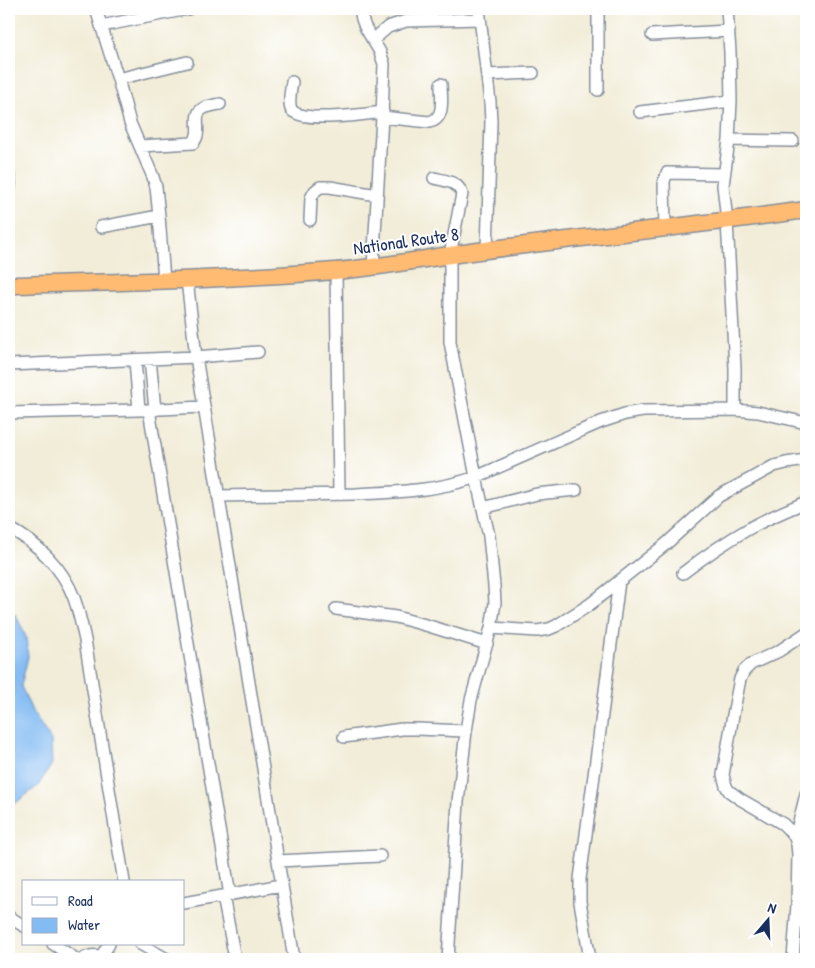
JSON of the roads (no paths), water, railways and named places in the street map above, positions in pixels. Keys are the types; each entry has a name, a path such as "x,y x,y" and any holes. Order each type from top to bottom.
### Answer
{"highway":[{"name":"National Route 8","path":"9,285 187,280 336,271 806,210"}],"street":[{"path":"96,9 130,123 155,182 160,216 164,280"},
{"path":"101,26 188,9"},
{"path":"360,9 365,27 380,52 384,64 373,267"},
{"path":"598,9 598,90"},
{"path":"727,9 731,101 723,190 727,221 735,368 735,410"},
{"path":"373,40 388,27 402,22 480,14 490,102 491,147 487,250"},
{"path":"652,35 729,31"},
{"path":"118,79 186,62"},
{"path":"487,76 533,74"},
{"path":"292,82 290,106 299,115 329,117 382,114 429,122 436,120 440,115 441,84"},
{"path":"640,112 731,101"},
{"path":"140,146 193,142 198,135 197,119 199,112 205,108 220,104"},
{"path":"729,140 793,141"},
{"path":"666,229 664,181 667,173 724,174"},
{"path":"9,176 9,190"},
{"path":"434,178 456,184 462,194 450,255 450,342 489,536 495,603 491,628 471,700 466,731 458,802 448,959"},
{"path":"310,220 311,198 320,187 377,195"},
{"path":"101,227 160,216"},
{"path":"336,271 339,494"},
{"path":"187,280 196,357 294,959"},
{"path":"9,366 196,357 258,352"},
{"path":"148,410 150,359"},
{"path":"135,360 148,410 227,895 235,959"},
{"path":"9,413 204,407"},
{"path":"218,496 390,493 456,484 595,425 625,414 643,411 735,410 758,412 806,423"},
{"path":"491,628 537,631 549,629 567,620 666,544 719,496 774,466 806,460"},
{"path":"484,508 536,494 576,490"},
{"path":"683,573 741,533 768,518 806,502"},
{"path":"9,528 40,549 56,566 68,583 74,596 84,640 124,880"},
{"path":"590,959 580,902 580,879 600,738 619,581"},
{"path":"336,609 396,617 487,644"},
{"path":"793,959 802,904 795,838 783,824 729,791 723,775 742,674 751,664 779,651 806,633"},
{"path":"344,737 417,729 466,731"},
{"path":"795,838 806,794"},
{"path":"278,861 380,856"},
{"path":"185,903 281,885"},
{"path":"9,917 22,925"},
{"path":"55,946 76,959"},
{"path":"83,959 92,955 102,958 108,946"},
{"path":"144,946 167,959"}],"water":[{"path":"9,613 16,615 26,637 28,657 21,686 33,713 51,740 52,764 38,786 9,808"}]}
